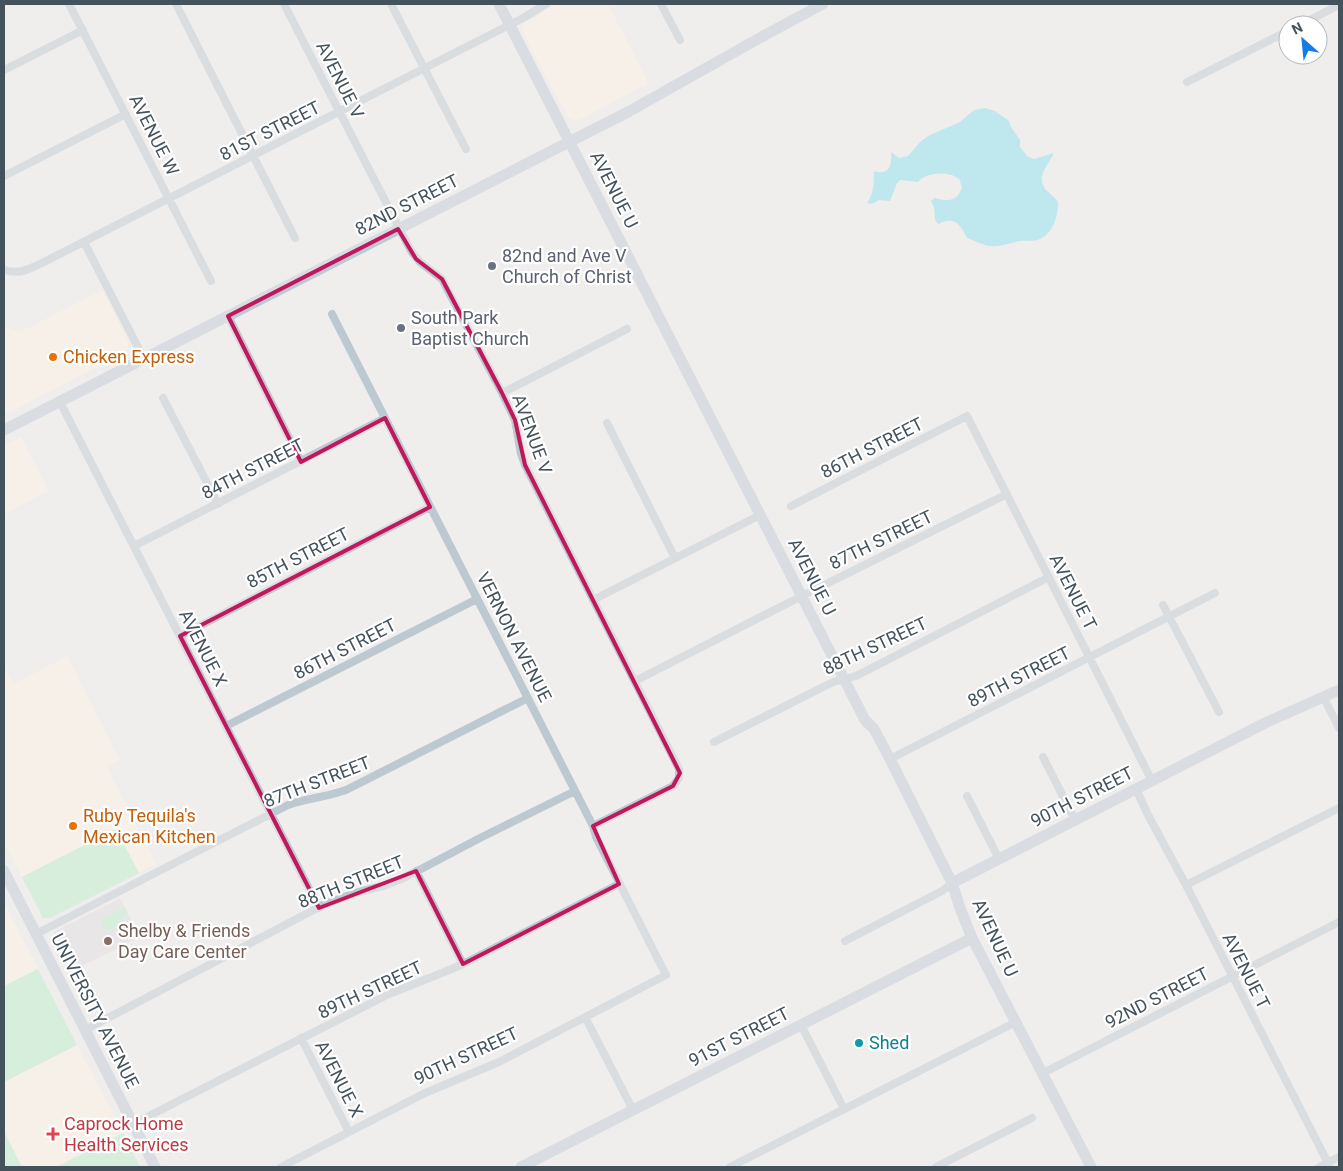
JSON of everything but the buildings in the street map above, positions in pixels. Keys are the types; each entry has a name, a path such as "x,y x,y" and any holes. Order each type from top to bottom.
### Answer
{"street":[{"name":"AVENUE W","path":"69,4 211,281"},
{"path":"176,4 295,238"},
{"name":"AVENUE V","path":"284,4 398,229 416,259 442,279 502,393 515,420 521,454 525,465 679,768 679,778 673,786 593,826"},
{"path":"391,4 466,149"},
{"name":"AVENUE U","path":"499,4 844,679 890,759 952,883 972,938 1091,1167"},
{"name":"81ST STREET","path":"4,270 14,273 21,272 84,242 528,15 546,4"},
{"path":"661,4 680,40"},
{"name":"82ND STREET","path":"4,430 635,108 823,4"},
{"path":"1320,15 1339,5"},
{"path":"4,70 83,30"},
{"path":"1187,82 1278,36"},
{"path":"4,176 126,114"},
{"path":"84,242 144,359"},
{"name":"VERNON AVENUE","path":"332,314 593,826 596,836 666,975"},
{"path":"228,316 301,462"},
{"path":"502,393 627,329"},
{"path":"163,398 218,504"},
{"name":"AVENUE X","path":"60,402 319,908"},
{"name":"AVENUE T","path":"967,416 1152,781"},
{"name":"86TH STREET","path":"791,506 967,416"},
{"name":"84TH STREET","path":"134,546 385,418"},
{"path":"607,423 676,558"},
{"name":"87TH STREET","path":"635,681 1006,494"},
{"name":"85TH STREET","path":"180,636 430,507"},
{"path":"593,600 760,514"},
{"name":"88TH STREET","path":"714,742 833,682 856,676 1049,577"},
{"name":"89TH STREET","path":"890,759 1216,593"},
{"name":"86TH STREET","path":"226,726 477,599"},
{"path":"1163,605 1219,712"},
{"name":"90TH STREET","path":"845,941 942,891 952,883 1265,723 1339,690"},
{"name":"87TH STREET","path":"36,934 288,805 305,799 346,790 528,698"},
{"path":"1324,698 1339,728"},
{"path":"1043,758 1075,820"},
{"name":"AVENUE T","path":"1136,789 1329,1165"},
{"name":"88TH STREET","path":"85,1030 319,908 355,893 384,886 404,878 575,791"},
{"path":"967,796 999,859"},
{"path":"1186,885 1339,808"},
{"name":"UNIVERSITY AVENUE","path":"4,871 155,1167"},
{"path":"416,872 463,964"},
{"name":"89TH STREET","path":"133,1124 389,994 463,964 620,884"},
{"name":"92ND STREET","path":"1043,1073 1339,922"},
{"name":"91ST STREET","path":"521,1167 972,938"},
{"name":"90TH STREET","path":"281,1167 425,1094 499,1062 666,975"},
{"path":"586,1017 633,1110"},
{"path":"730,1167 1016,1022"},
{"path":"801,1025 844,1109"},
{"name":"AVENUE X","path":"301,1038 349,1132"},
{"path":"936,1167 1032,1118"},
{"path":"1319,1167 1329,1165 1339,1157"}],"highlighted area":[{"path":"398,229 416,259 442,279 502,393 515,420 525,465 680,773 673,786 593,826 619,884 463,964 416,871 319,908 180,636 430,507 385,418 301,462 228,316"}],"shaded area":[{"path":"555,4 608,4 646,78 647,84 581,119 569,118 522,31 525,23"},
{"path":"102,290 129,343 128,351 4,415 4,327 20,332"},
{"path":"21,437 49,491 4,514 4,446"},
{"path":"67,656 120,760 107,767 156,864 139,873 116,829 22,877 4,842 4,666 13,684"},
{"path":"120,898 140,937 70,972 53,939 54,932"},
{"path":"4,902 38,969 4,986"},
{"path":"77,1045 123,1133 56,1167 22,1167 4,1132 4,1082"}],"green space":[{"path":"116,829 139,873 50,918 43,918 22,877"},
{"path":"124,907 131,921 127,915 121,918 124,924 106,931 100,919"},
{"path":"38,969 77,1045 4,1082 4,986"},
{"path":"4,1131 22,1167 4,1167"},
{"path":"123,1133 140,1167 56,1167"}],"water":[{"path":"985,108 995,111 1009,121 1020,140 1020,147 1027,156 1034,159 1054,153 1044,171 1042,180 1046,190 1058,202 1058,207 1052,228 1045,236 1035,240 989,246 967,238 962,228 956,222 948,221 938,224 935,220 934,207 931,201 935,198 944,200 955,198 962,188 960,180 951,175 932,174 918,182 900,180 890,201 879,200 872,204 867,203 874,184 874,171 887,171 891,161 891,152 899,158 908,156 921,141 930,135 960,122 974,110"}],"place":[{"name":"82nd and Ave V Church of Christ","path":"492,266"},
{"name":"South Park Baptist Church","path":"401,328"},
{"name":"Chicken Express","path":"53,357"},
{"name":"Ruby Tequila's Mexican Kitchen","path":"73,826"},
{"name":"Shelby & Friends Day Care Center","path":"108,941"},
{"name":"Shed","path":"859,1043"},
{"name":"Caprock Home Health Services","path":"53,1134"}]}
